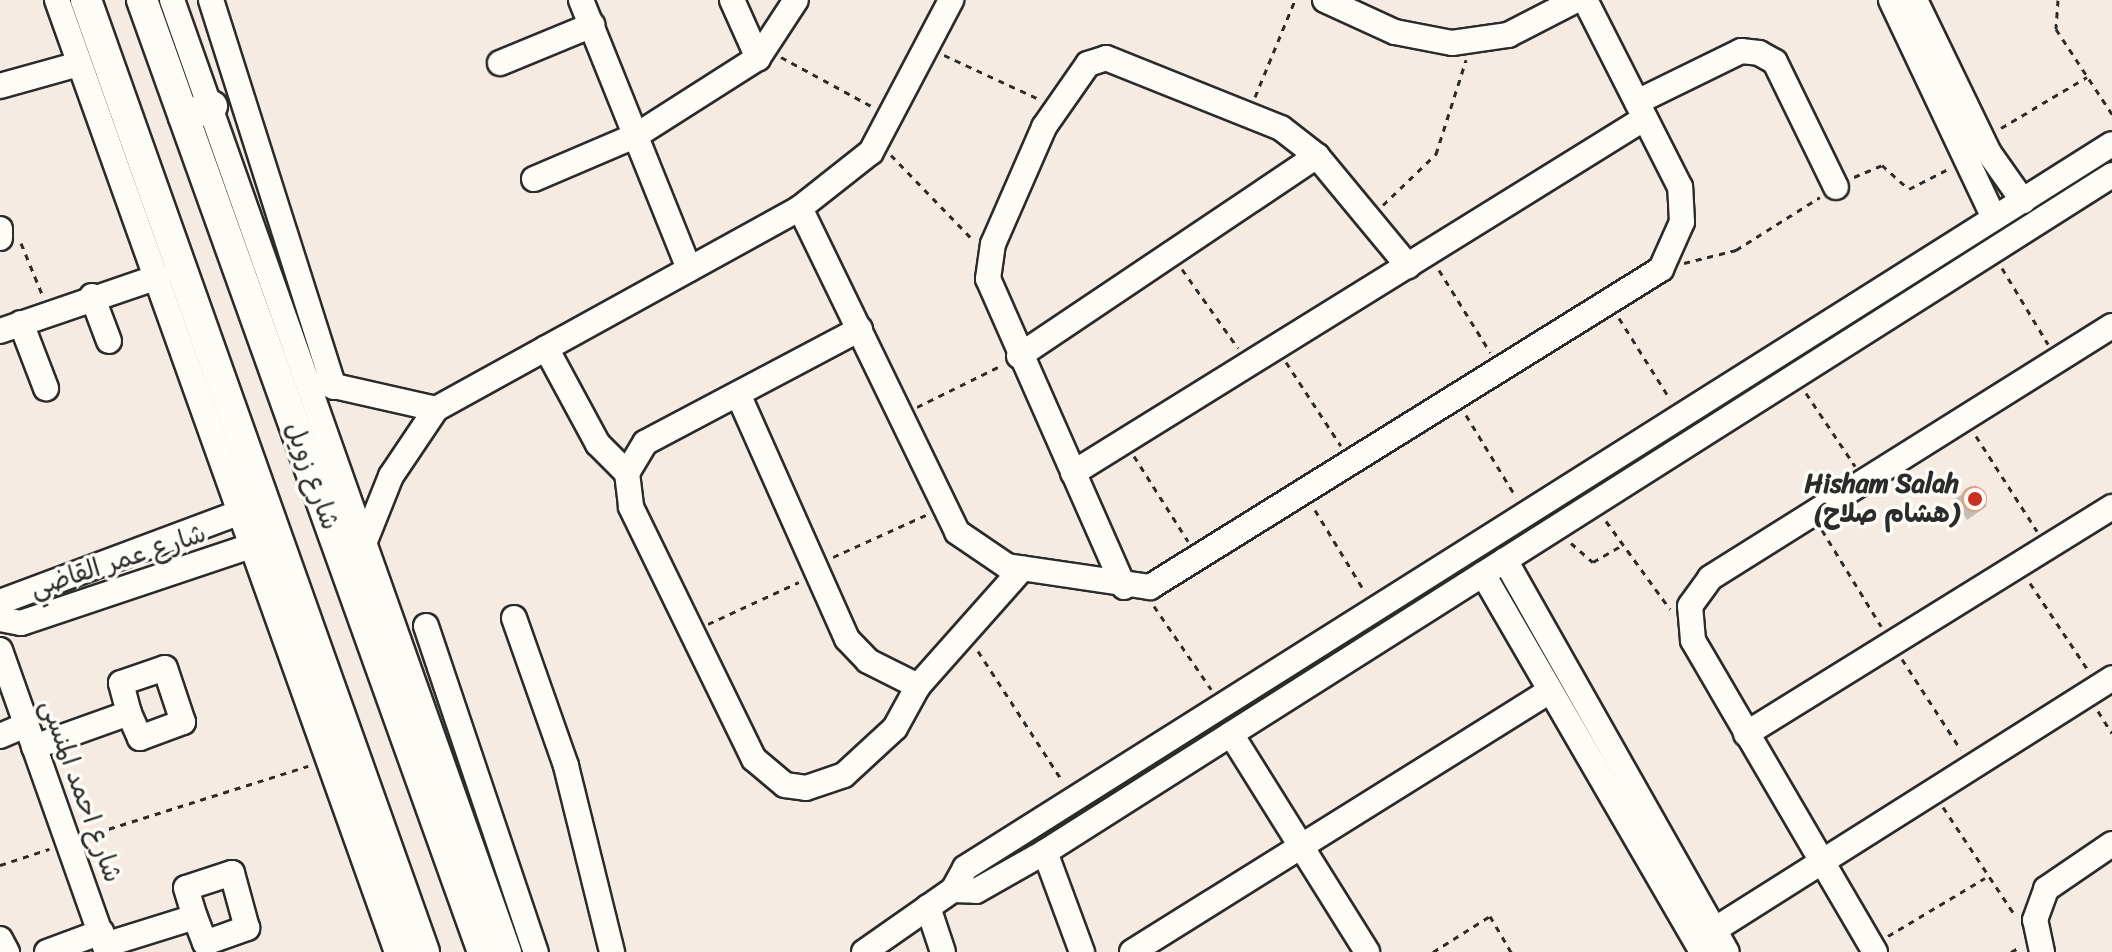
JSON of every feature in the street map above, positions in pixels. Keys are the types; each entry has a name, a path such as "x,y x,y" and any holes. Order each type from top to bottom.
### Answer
{"main road":[{"name":"شارع زويل","path":"86,0 202,361 359,802 424,952"},
{"name":"شارع زويل","path":"142,0 442,803 483,952"},
{"path":"184,117 212,106"}],"street":[{"path":"57,0 158,277 202,361 241,512 331,759 359,802 397,952"},
{"path":"172,0 212,106 363,546 442,803 509,952"},
{"path":"211,0 334,387"},
{"path":"581,0 689,269"},
{"path":"732,0 761,53"},
{"path":"534,179 637,135 761,53 796,0"},
{"path":"363,546 391,476 436,409 800,208 879,144 951,0"},
{"path":"1325,0 1413,38 1471,43 1525,29 1576,0"},
{"path":"800,208 942,507 979,553 1022,569 1132,588 1198,558 1661,269 1678,238 1683,204 1641,110 1585,0"},
{"path":"1891,0 1976,154 2023,201"},
{"path":"1915,0 1976,154 1994,218"},
{"path":"500,63 592,25"},
{"path":"1073,473 1418,260 1641,110 1741,51 1759,53 1775,62 1836,187"},
{"path":"1132,588 1073,473 989,292 990,255 1057,107 1099,58 1249,111 1317,156 1368,218 1418,260"},
{"path":"0,86 79,64"},
{"path":"864,952 953,890 965,868 2112,144"},
{"path":"1019,356 1317,156"},
{"path":"953,890 976,891 1045,852 2112,175"},
{"path":"46,388 11,327 92,296 158,277"},
{"path":"1896,281 1908,304"},
{"path":"92,296 109,341"},
{"path":"1873,949 1746,734 1688,623 1698,590 1710,578 2112,326"},
{"path":"860,329 645,443 627,473 631,507 754,759 785,785 816,786 844,775 895,728 918,686 1022,569"},
{"path":"546,348 598,444 627,473"},
{"path":"304,378 436,409"},
{"path":"738,394 853,647 918,686"},
{"path":"1595,472 1601,499"},
{"path":"1746,734 2112,507"},
{"name":"شارع عمر القاضي","path":"0,602 241,512"},
{"name":"شارع عمر القاضي","path":"0,619 21,623 254,545"},
{"path":"1505,560 1727,952"},
{"path":"1483,574 1702,952"},
{"path":"1370,612 1380,639"},
{"path":"514,618 566,766 612,952"},
{"path":"426,626 536,952"},
{"name":"شارع احمد المنسى","path":"0,650 71,841 105,943"},
{"path":"1714,930 2099,686"},
{"path":"1132,952 1550,691"},
{"path":"0,736 30,736 129,713"},
{"path":"1231,734 1367,952"},
{"path":"2040,945 2046,889 2112,844"},
{"path":"1045,852 1082,952"},
{"path":"928,907 943,952"},
{"path":"47,952 105,943 195,917"},
{"path":"0,939 7,952"}],"path":[{"path":"1249,111 1295,0"},
{"path":"2058,0 2056,29 2112,114"},
{"path":"1368,218 1436,154 1471,43"},
{"path":"928,47 1057,107"},
{"path":"761,53 894,118"},
{"path":"1661,269 1736,250 1875,164 1909,189 1976,154 2087,77"},
{"path":"879,144 990,255"},
{"path":"1,234 27,250 48,313"},
{"path":"1991,251 2059,361"},
{"path":"1171,254 1249,364"},
{"path":"1418,260 1500,369"},
{"path":"1609,302 1681,416"},
{"path":"1276,347 1352,462"},
{"path":"900,416 1019,356"},
{"path":"1794,376 1866,483"},
{"path":"1456,397 1527,514"},
{"path":"1965,420 2047,547"},
{"path":"1124,441 1198,558"},
{"path":"1304,492 1370,612"},
{"path":"1601,499 1623,545 1688,623"},
{"path":"692,632 942,507"},
{"path":"1812,515 1971,767"},
{"path":"1558,526 1587,560 1623,545"},
{"path":"2019,565 2099,686 2112,733"},
{"path":"1132,588 1222,705"},
{"path":"966,632 1074,799"},
{"path":"0,865 331,759"},
{"path":"1933,790 1985,878 2040,945"},
{"path":"1873,949 1985,878"},
{"path":"1433,952 1490,916 1511,952"}],"building":[{"name":"Hisham Salah (هشام صلاح)","path":"1974,486 1983,490 1987,499 1983,508 1974,512 1965,508 1961,499 1965,490"}],"place":[{"name":"Hisham Salah (هشام صلاح)","path":"1975,499"}]}
